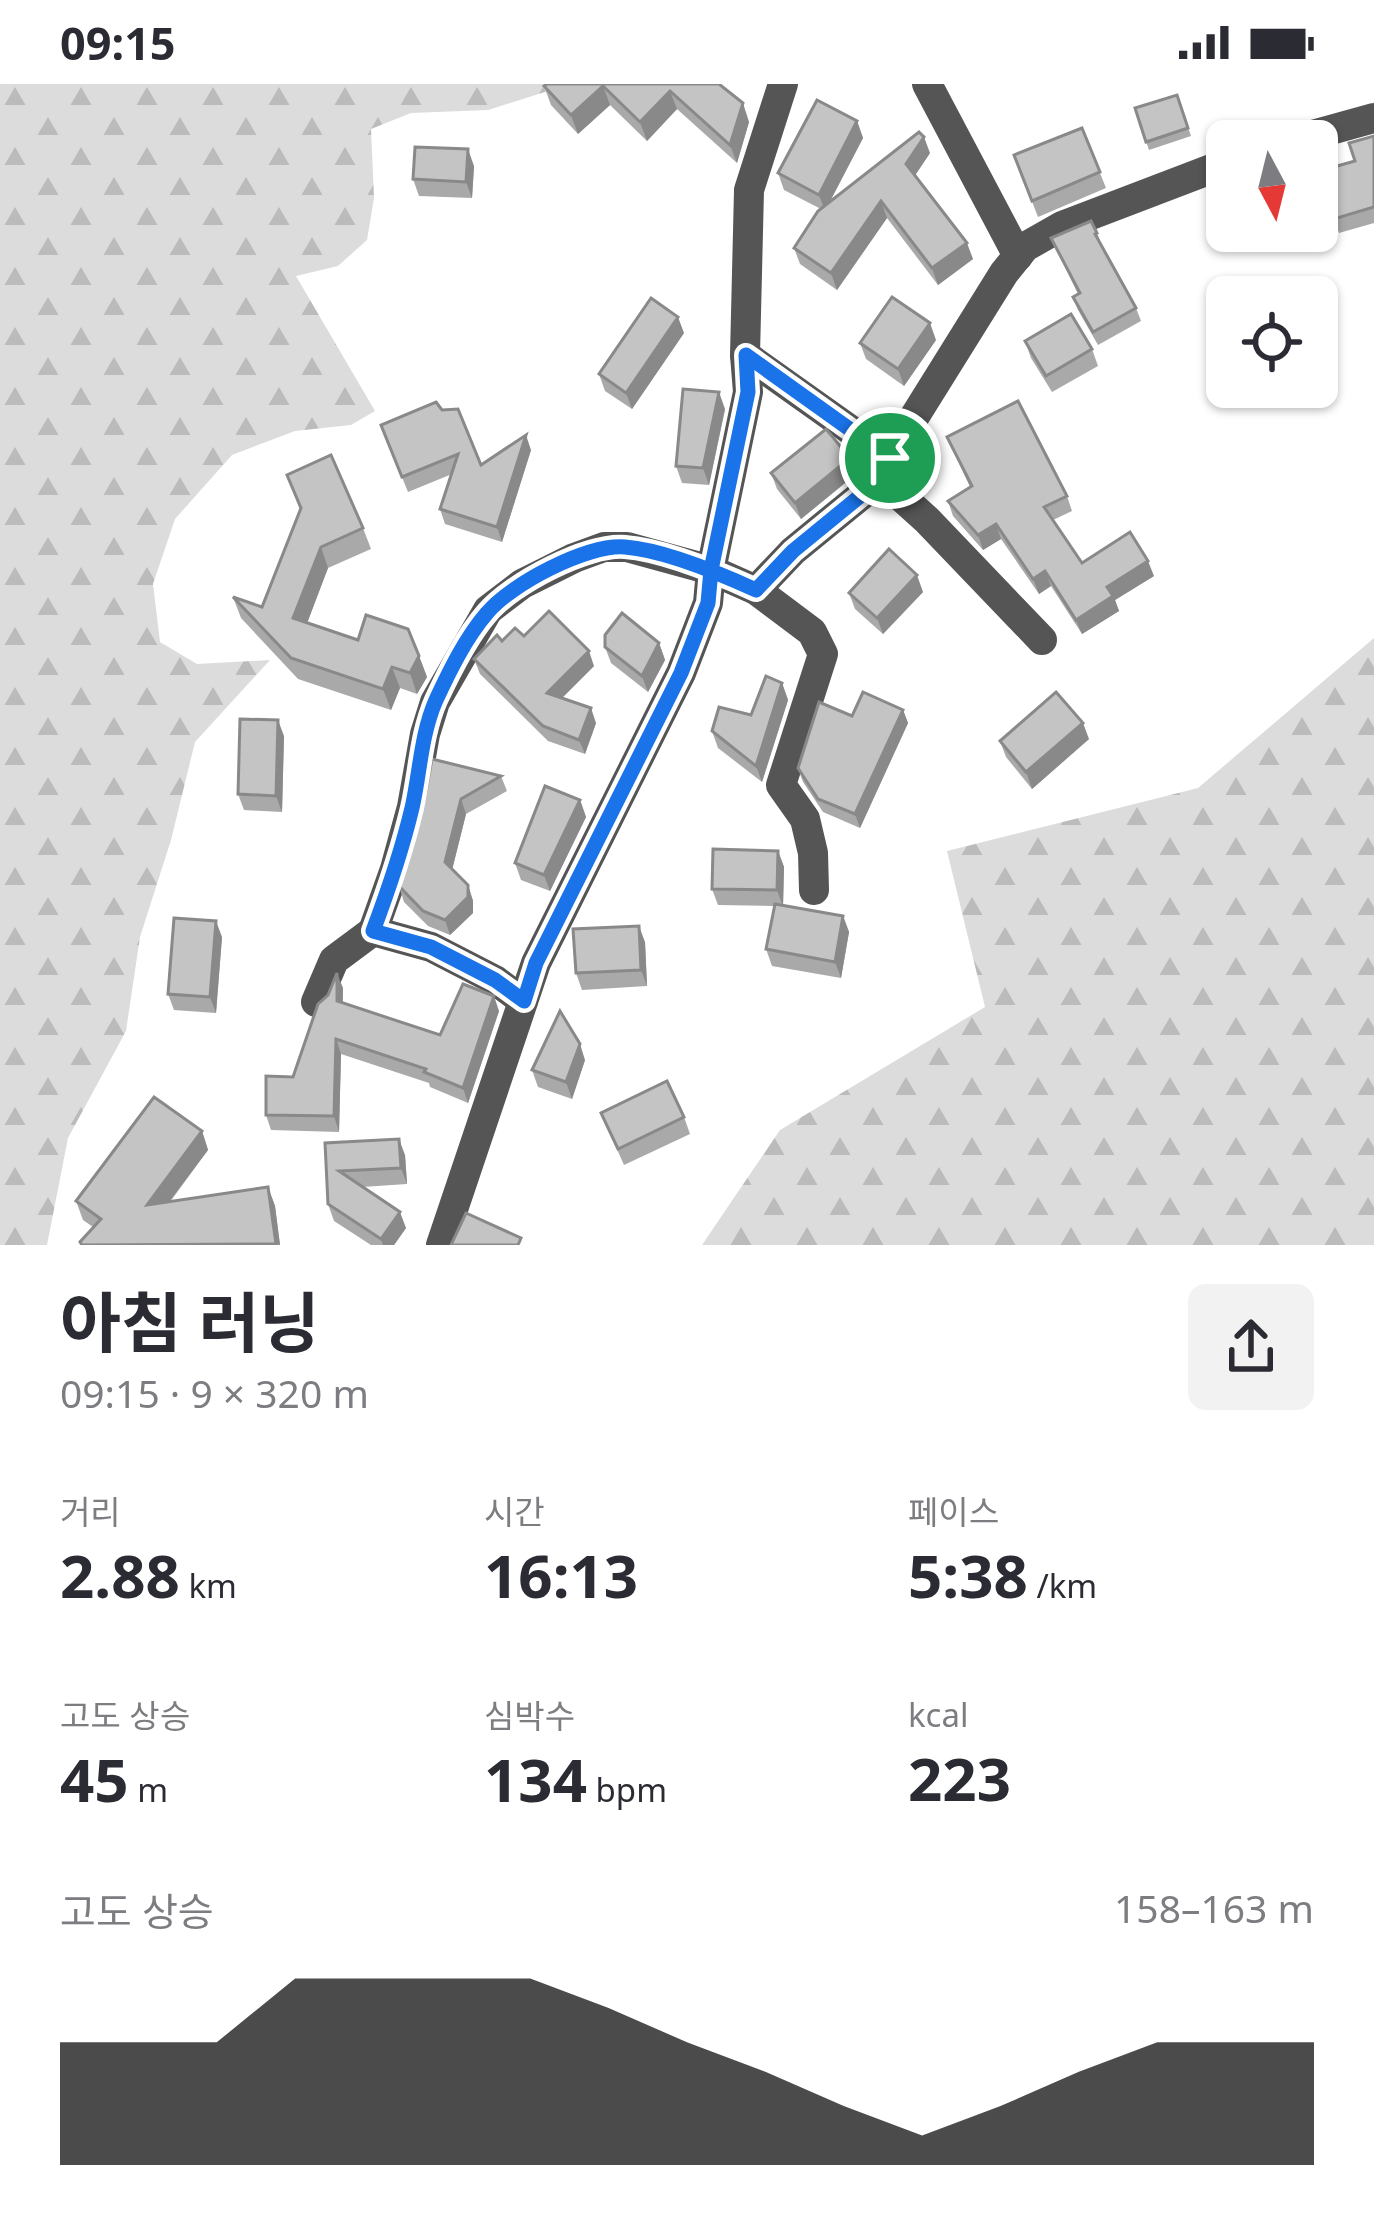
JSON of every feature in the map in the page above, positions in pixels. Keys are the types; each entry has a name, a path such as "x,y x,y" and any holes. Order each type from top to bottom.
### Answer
{"street":[{"path":"441,1245 536,963 681,673 708,603 748,392 749,190 784,84"},
{"path":"927,84 1018,256"},
{"path":"1338,128 1374,118"},
{"path":"756,590 793,551 870,488 1004,273 1025,248 1062,226 1206,171"},
{"path":"746,355 883,467 1042,640"},
{"path":"316,1002 334,960 373,931 412,807 435,702 488,610 522,584 604,548 627,547 711,570 756,590 812,632 823,654 782,785 805,818 814,890"},
{"path":"373,931 431,947 524,1001"}],"green space":[{"path":"0,84 562,84 488,110 411,113 371,129 374,198 367,240 338,266 296,276 375,411 351,425 295,431 232,455 175,519 153,584 160,642 197,664 270,660 195,742 140,937 126,1031 68,1138 47,1245 0,1245"},
{"path":"1374,638 1374,1245 702,1245 780,1130 985,1007 947,851 1198,788"}],"building":[{"path":"719,84 743,103 730,145 670,91 640,122 603,86 571,115 544,86"},
{"path":"1177,95 1188,128 1146,142 1135,108"},
{"path":"817,100 857,121 819,195 778,173"},
{"path":"1082,128 1100,172 1032,201 1014,155"},
{"path":"919,132 924,137 906,164 967,243 932,268 881,201 831,273 794,248 818,211"},
{"path":"1374,136 1374,207 1338,218 1338,166 1355,161 1349,143"},
{"path":"415,147 468,149 466,182 413,179"},
{"path":"1091,221 1136,308 1093,332 1073,297 1080,293 1051,238"},
{"path":"892,297 930,323 898,369 860,343"},
{"path":"651,298 678,317 626,393 599,374"},
{"path":"1071,314 1092,349 1046,376 1025,341"},
{"path":"683,389 719,392 703,468 676,466"},
{"path":"1018,401 1067,496 1044,507 1082,563 1130,532 1148,561 1107,587 1113,596 1076,620 1045,571 1033,579 996,524 978,535 948,501 972,486 947,437"},
{"path":"436,402 442,410 458,409 481,465 526,435 497,527 440,509 458,454 402,477 381,425"},
{"path":"826,429 850,458 795,503 771,473"},
{"path":"331,455 363,528 321,547 293,618 358,640 366,615 408,629 419,656 410,673 392,667 383,689 291,658 233,597 262,607 301,508 287,475"},
{"path":"889,549 917,575 877,618 849,593"},
{"path":"549,611 589,651 547,693 591,708 579,740 543,726 474,659 497,635 502,641 515,628 524,636"},
{"path":"622,613 659,643 642,676 605,647 605,635"},
{"path":"766,676 782,683 756,766 712,731 719,707 751,715"},
{"path":"863,692 903,710 855,814 818,799 798,768 819,702 852,716"},
{"path":"1056,692 1083,723 1026,772 1000,741"},
{"path":"240,719 278,720 276,796 238,794"},
{"path":"432,759 501,776 461,799 445,862 468,885 468,897 445,920 423,911 399,886"},
{"path":"545,786 580,800 544,875 515,863"},
{"path":"713,849 778,851 777,890 712,889"},
{"path":"775,904 843,916 835,962 766,949"},
{"path":"174,918 216,921 210,997 168,994"},
{"path":"639,926 641,970 576,973 573,929"},
{"path":"337,973 337,1001 440,1035 463,984 494,996 463,1088 424,1072 426,1069 336,1039 334,1116 266,1115 266,1076 293,1077 318,1004 328,995"},
{"path":"560,1011 580,1044 566,1082 532,1070"},
{"path":"667,1081 684,1117 618,1149 601,1113"},
{"path":"154,1097 202,1131 147,1205 268,1187 276,1244 82,1245 101,1219 76,1201"},
{"path":"399,1139 401,1168 339,1171 400,1212 381,1239 328,1204 325,1143"},
{"path":"466,1213 521,1238 518,1245 451,1245"}],"route":[{"path":"890,458 746,355 748,392 711,570 708,603 681,673 536,963 524,1001 431,947 373,931 412,807 435,702 488,610 522,584 604,548 627,547 656,554 711,570 756,590 793,551 870,488 890,458"}]}
